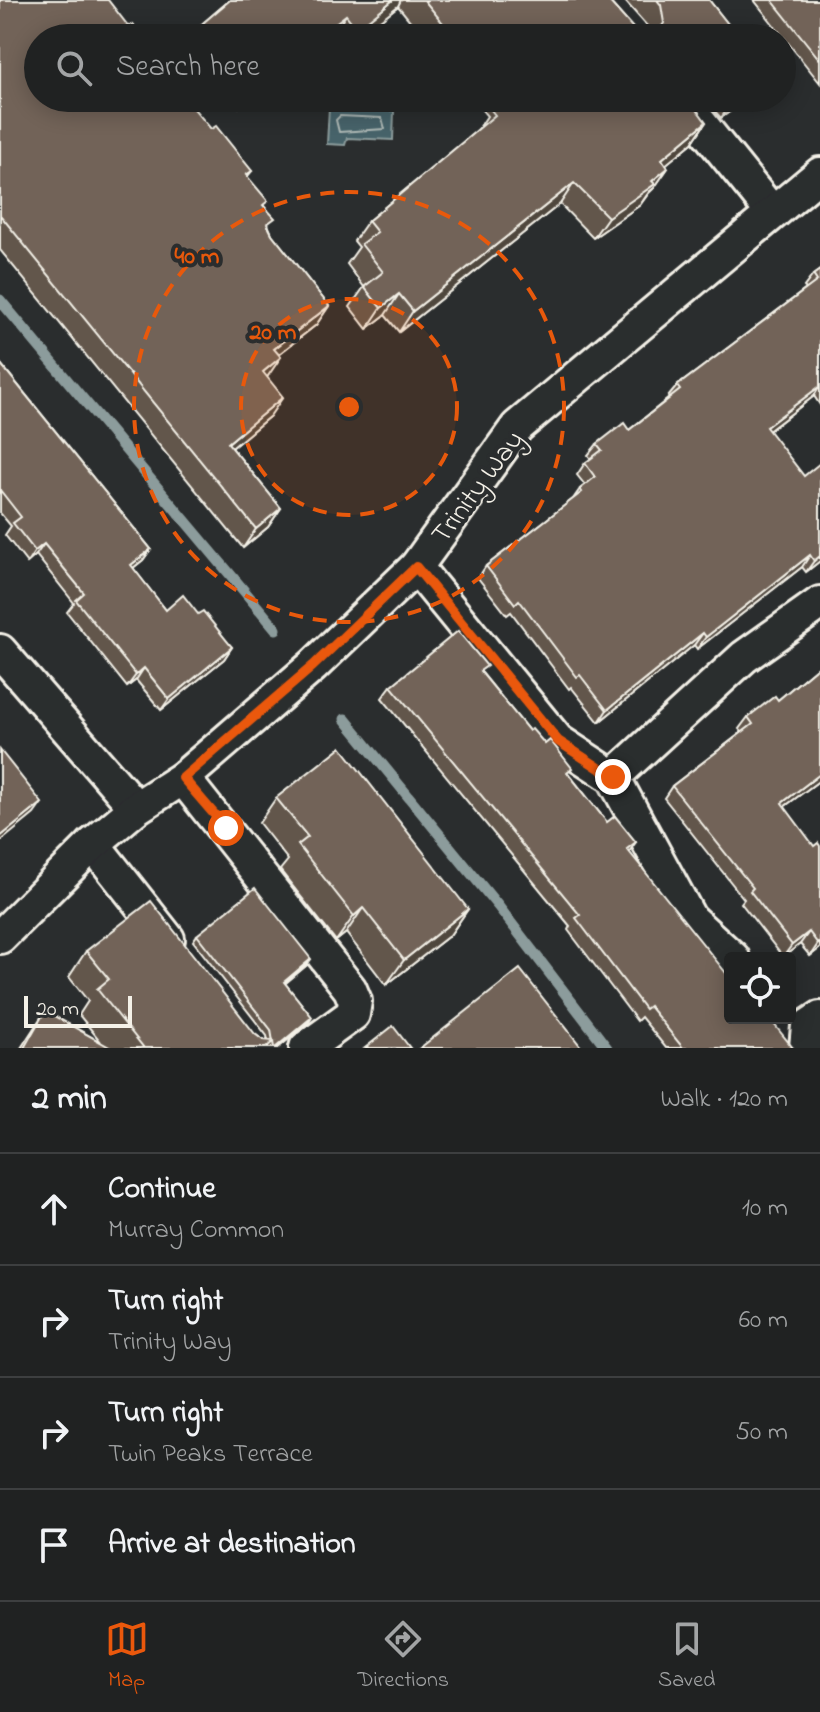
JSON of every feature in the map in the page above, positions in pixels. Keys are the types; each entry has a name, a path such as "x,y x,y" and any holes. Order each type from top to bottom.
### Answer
{"street":[{"path":"691,112 771,211"},
{"name":"Trinity Way","path":"0,937 93,844 136,808 183,778 313,666 416,567 517,427 771,211 820,174"},
{"path":"416,567 558,741 613,777 690,919 726,952"},
{"path":"613,777 744,657 820,603"},
{"path":"0,651 136,808"},
{"path":"183,778 350,989 355,1001 353,1014 306,1048"},
{"path":"93,844 185,962"}],"water":[{"path":"329,112 394,112 393,140 347,138 345,145 327,144"}],"building":[{"path":"0,0 108,0 127,24 24,24 24,112 197,112 211,129 216,126 252,171 246,175 268,201 263,205 275,218 267,224 272,234 329,306 274,349 281,357 263,372 283,397 228,443 281,508 256,529 0,215"},
{"path":"230,0 393,0 363,24 353,24 346,15 334,24 203,23"},
{"path":"424,0 608,0 629,24 444,24"},
{"path":"657,0 709,0 728,24 663,24 661,5"},
{"path":"772,0 820,0 820,60 796,30 796,24 791,24"},
{"path":"493,112 698,112 706,122 662,159 668,168 652,181 655,184 608,217 574,183 413,311 399,294 381,308 364,287 383,272 361,244 377,232 368,221 495,115"},
{"path":"820,270 820,386 766,427 804,476 820,463 820,556 814,561 810,555 706,637 703,633 607,710 580,675 577,677 519,600 515,604 486,566 582,492 580,489 595,477 585,463 602,450 597,444 624,423 629,430 680,390 677,386 817,281 813,275"},
{"path":"0,363 151,549 131,565 166,610 183,595 198,614 203,611 232,647 169,699 144,668 136,675 76,600 84,593 44,544 35,551 13,523 21,517 0,490"},
{"path":"458,631 487,666 480,671 529,731 532,729 545,744 550,740 572,768 567,772 607,822 615,816 636,842 627,849 724,970 724,1024 774,1024 793,1048 683,1048 649,1006 645,1009 576,918 580,915 391,686"},
{"path":"820,665 820,774 782,803 814,846 818,843 820,846 820,942 818,944 809,932 792,945 750,891 753,888 672,786 753,724 748,717 775,696 778,700"},
{"path":"341,747 468,909 404,960 363,908 354,916 298,845 308,837 276,798"},
{"path":"0,750 42,803 0,837"},
{"path":"255,888 311,959 284,982 312,1017 275,1048 271,1030 197,935"},
{"path":"151,901 255,1034 263,1040 274,1041 269,1048 144,1048 97,989 109,979 86,951"},
{"path":"520,969 582,1048 420,1048"},
{"path":"45,1011 111,1048 24,1048"},
{"path":"393,1026 410,1048 365,1048"}],"waterway":[{"path":"0,300 276,629"},
{"path":"345,719 498,906 607,1048"}],"route":[{"path":"226,828 183,778 313,666 416,567 558,741 613,777"}]}
